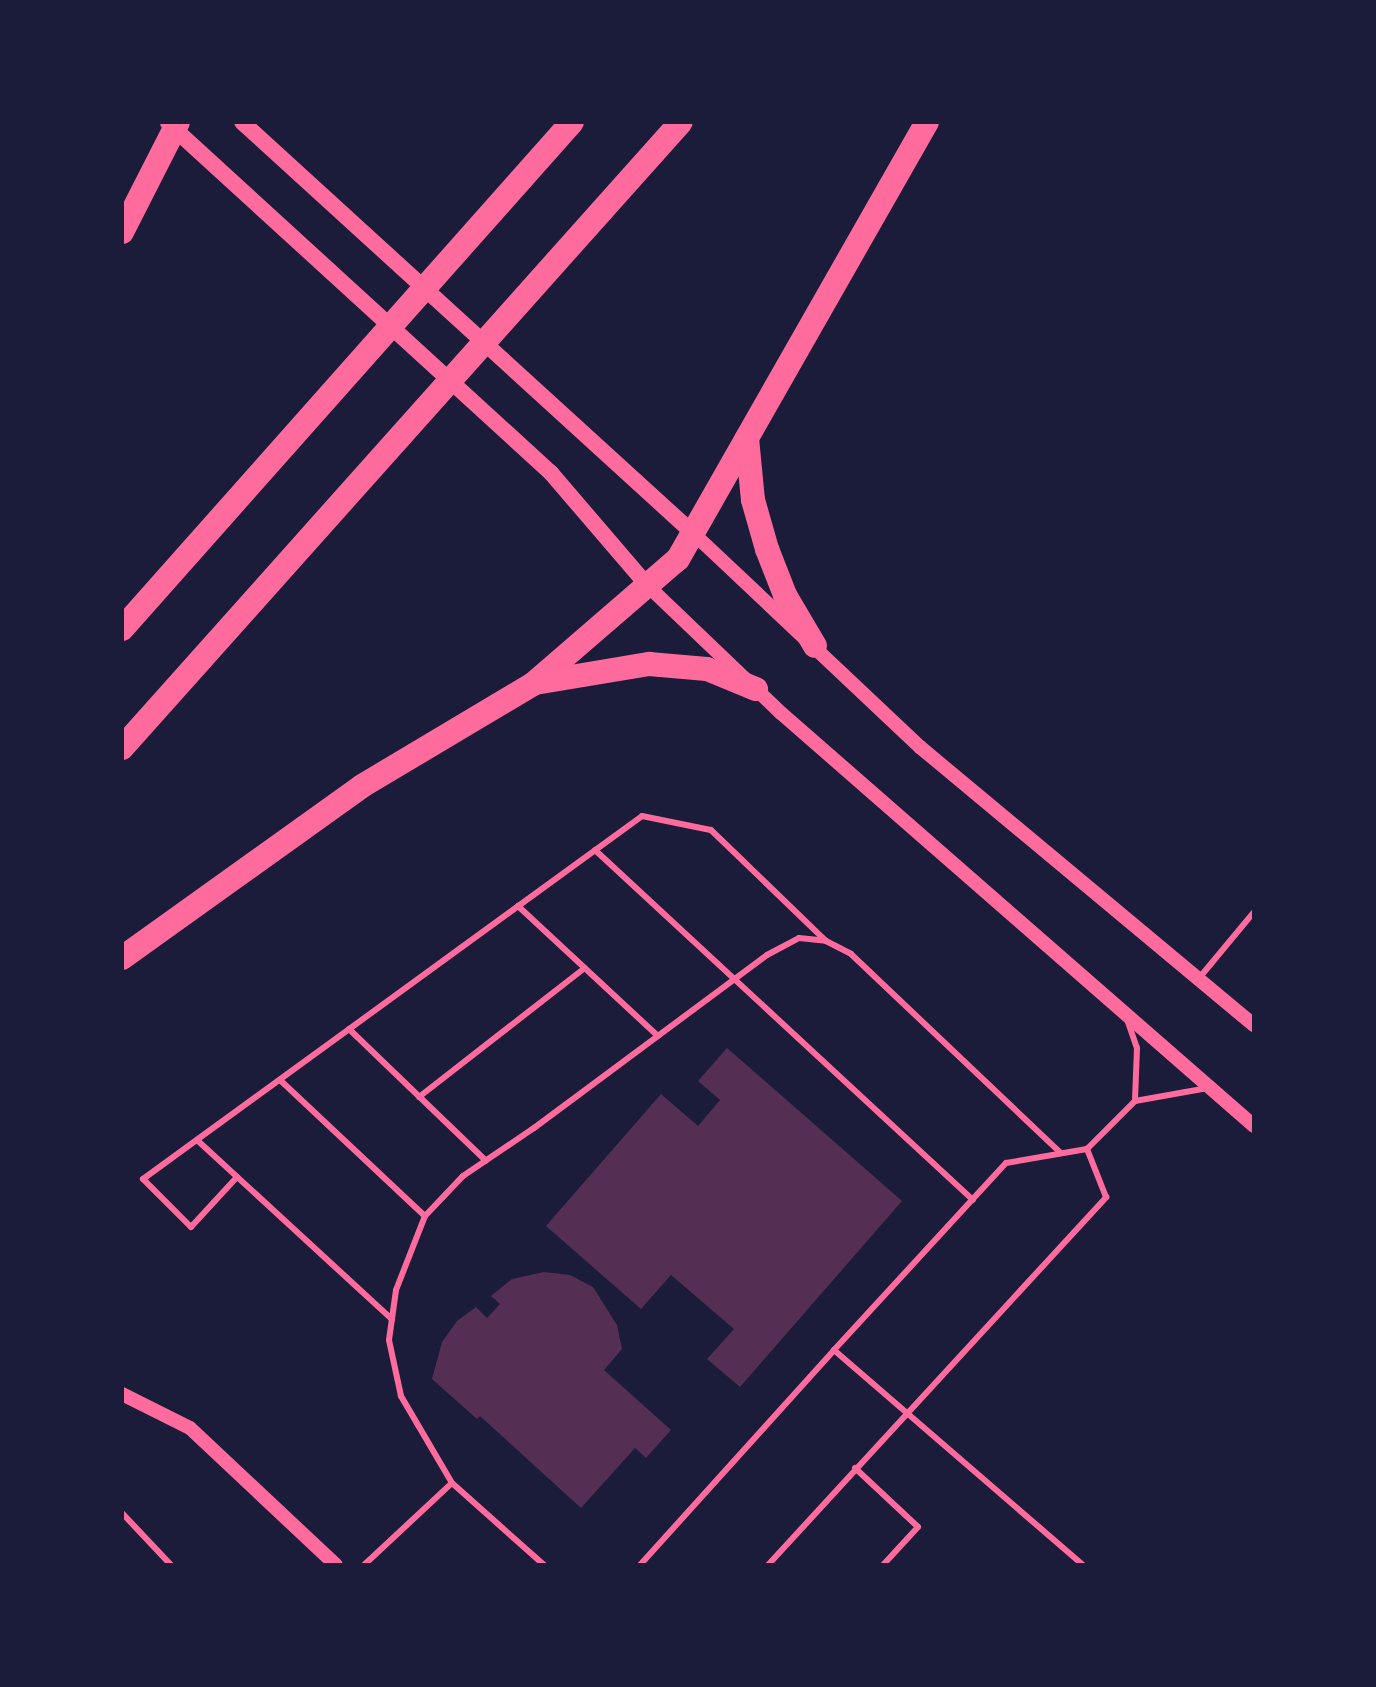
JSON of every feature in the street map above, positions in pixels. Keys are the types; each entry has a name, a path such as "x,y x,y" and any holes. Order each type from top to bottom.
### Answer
{"highway":[{"path":"122,629 572,122"},
{"path":"122,748 681,122"},
{"path":"122,958 362,786 533,684 678,559 927,122"},
{"path":"122,232 173,124"},
{"path":"747,438 753,500 767,549 785,595 815,646"},
{"path":"533,684 649,664 707,669 756,689"}],"main road":[{"path":"242,122 694,534"},
{"path":"173,124 551,473 648,586"}],"street":[{"path":"694,534 920,747 1254,1025"},
{"path":"648,586 756,689 1254,1126"},
{"path":"122,1394 190,1428 336,1565"}],"lane":[{"path":"237,1177 191,1227 143,1179 642,816 711,830 826,941 851,954 1061,1153"},
{"path":"595,850 973,1200"},
{"path":"518,906 658,1036"},
{"path":"1200,977 1254,912"},
{"path":"544,1565 452,1483 401,1396 389,1340 396,1290 425,1216 463,1176 736,979 799,938 826,941"},
{"path":"419,1097 585,968"},
{"path":"1123,1009 1137,1048 1135,1101"},
{"path":"349,1029 486,1161"},
{"path":"280,1080 425,1216"},
{"path":"640,1565 1006,1163 1087,1149 1135,1101 1188,1089 1212,1088"},
{"path":"197,1140 392,1319"},
{"path":"768,1565 1106,1197 1087,1149"},
{"path":"834,1350 1083,1565"},
{"path":"855,1468 918,1527 883,1565"},
{"path":"364,1565 452,1483"},
{"path":"122,1513 171,1565"}],"building":[{"path":"727,1048 902,1201 740,1387 707,1359 734,1329 671,1275 641,1309 546,1226 661,1094 698,1126 720,1100 698,1081"},
{"path":"544,1272 570,1275 593,1287 617,1325 622,1349 604,1370 671,1430 646,1458 635,1448 581,1508 480,1416 477,1419 432,1379 442,1342 457,1321 476,1307 487,1318 500,1304 491,1296 512,1279"}]}
